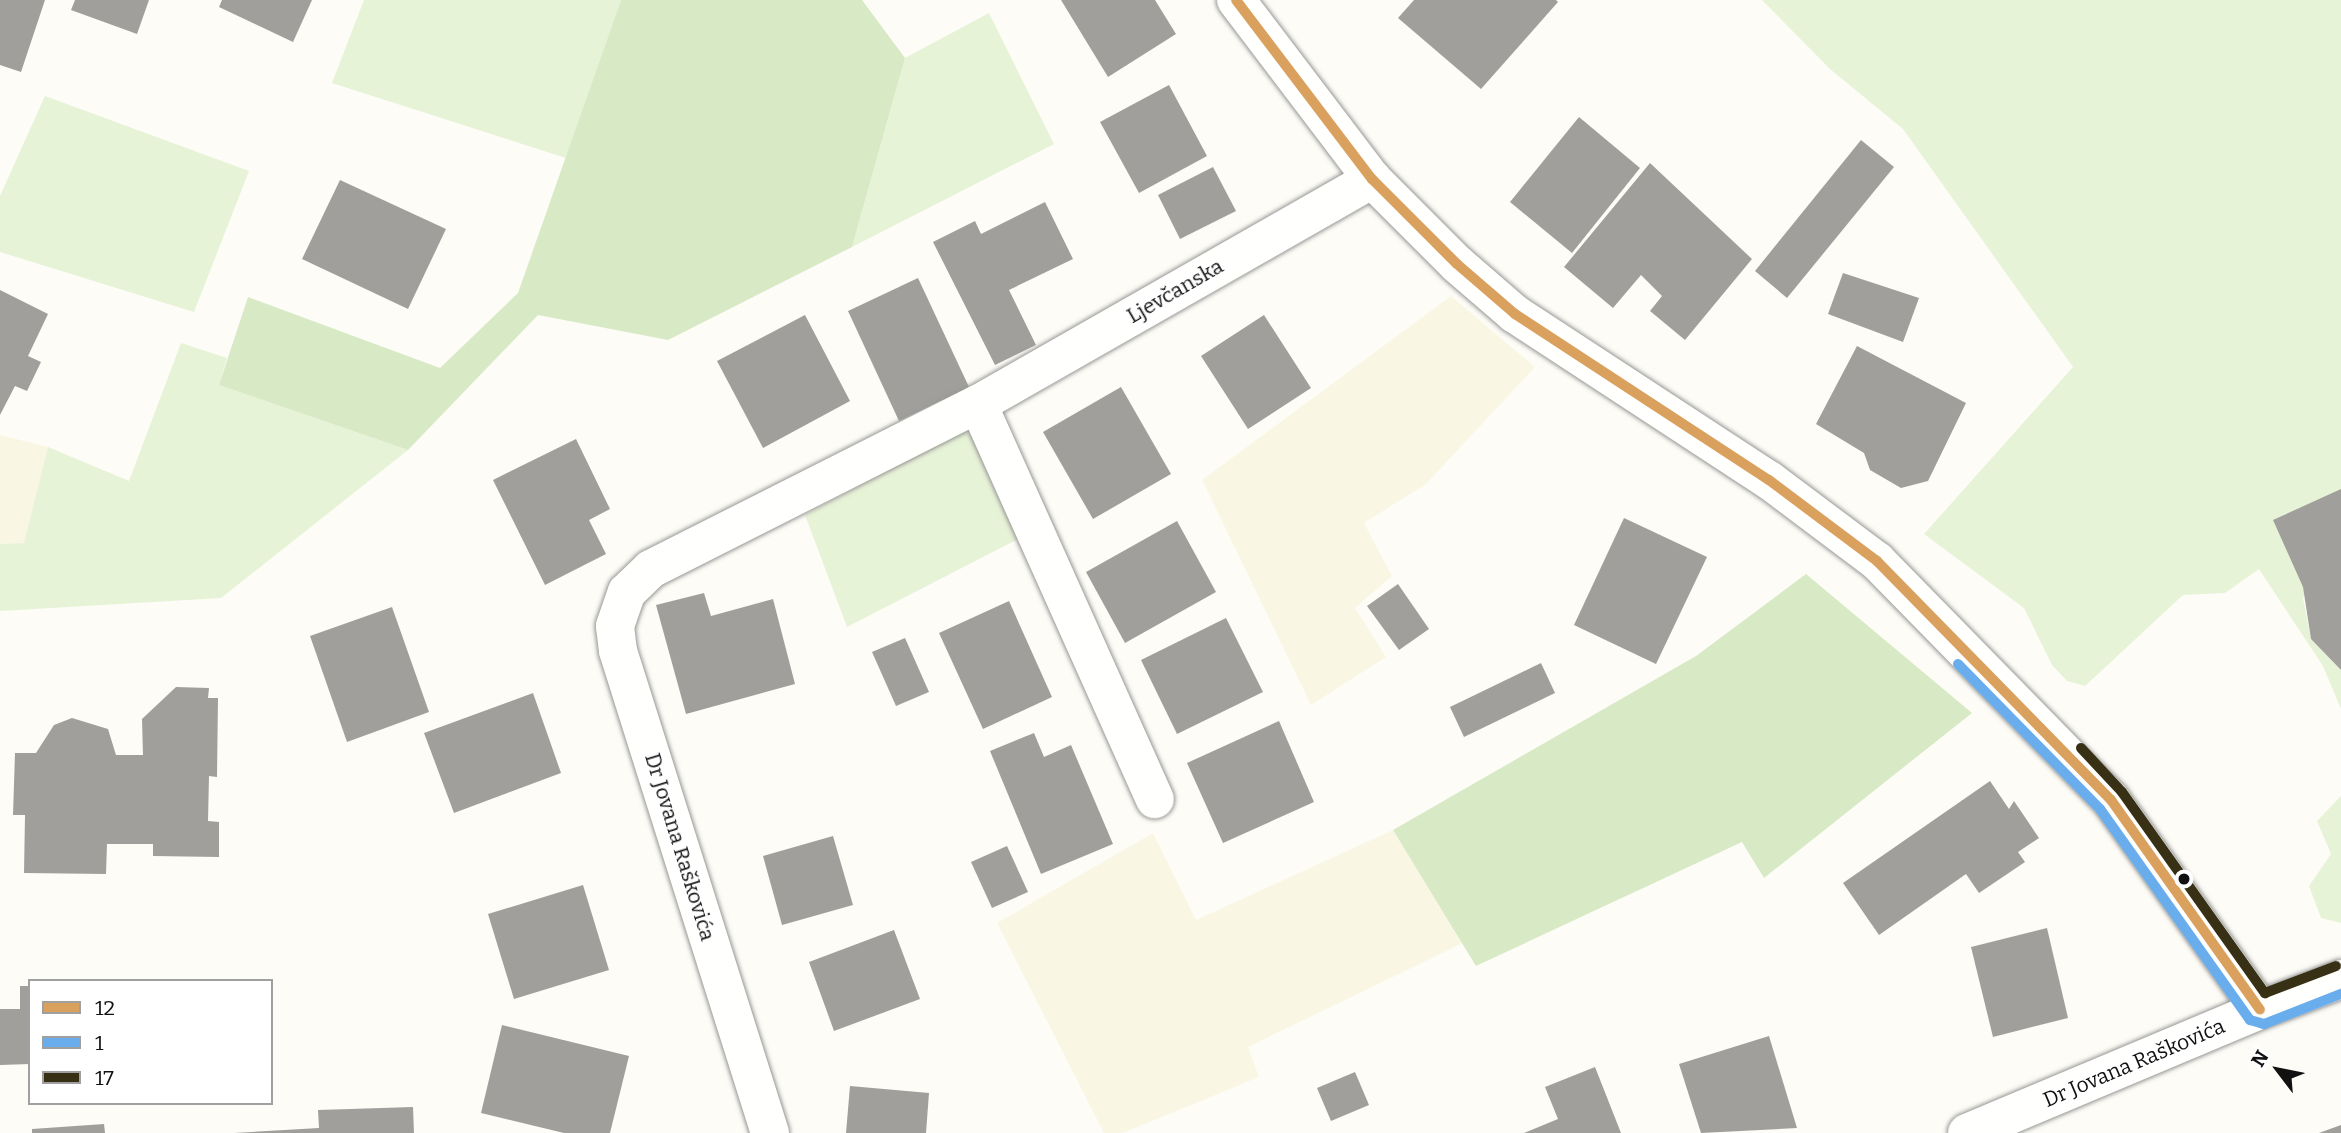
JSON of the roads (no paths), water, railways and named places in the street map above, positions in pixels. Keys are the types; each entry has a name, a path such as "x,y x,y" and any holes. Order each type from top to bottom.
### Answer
{"street":[{"path":"1236,0 1372,179 1515,314 1769,480 1877,561 2111,800 2260,1010"},
{"name":"Ljevčanska","path":"650,569 978,404 1372,179"},
{"path":"978,404 1155,799"},
{"name":"Dr Jovana Raškovića","path":"650,569 619,610 618,652 770,1133"},
{"name":"Dr Jovana Raškovića","path":"1967,1133 2260,1010 2341,979"}]}
